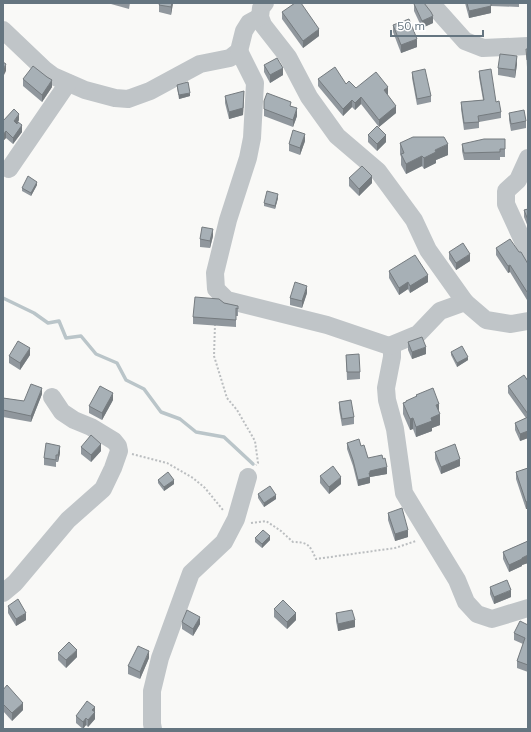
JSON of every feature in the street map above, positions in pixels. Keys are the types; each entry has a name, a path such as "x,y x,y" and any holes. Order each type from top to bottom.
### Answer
{"street":[{"path":"431,3 465,40 483,48 528,46"},
{"path":"3,30 53,76 85,90 115,98 128,99 150,91 200,64 230,58 239,51 244,31 249,23 262,10"},
{"path":"262,10 263,25 288,57 314,104 337,136 378,171 414,220 428,250 465,302 486,320 511,324 528,321"},
{"path":"239,51 255,83 252,138 248,158 228,220 215,273 216,289 227,300 327,325 389,346 392,351 392,357 386,388 387,400 395,429 404,493 457,580 466,602 477,614 492,619 528,608"},
{"path":"9,169 68,83"},
{"path":"528,158 518,180 506,191 506,204 528,252"},
{"path":"389,346 418,334 440,311 465,302"},
{"path":"3,593 15,583 68,520 102,489 113,468 119,451 118,446 114,441 62,412 52,397"},
{"path":"153,729 152,691 160,658 191,574 224,542 236,519 248,477"}],"path":[{"path":"215,319 214,356 226,398 237,410 255,441 258,462 248,477"},
{"path":"119,451 167,463 192,478 205,488 228,517 250,524 266,521 281,531 293,542 302,542 310,546 316,559 395,548 430,537"}],"building":[{"path":"160,3 172,3 171,7 159,5"},
{"path":"295,3 301,3 319,29 303,41 282,12"},
{"path":"424,3 433,16 422,21 414,4"},
{"path":"467,3 491,3 491,6 469,11"},
{"path":"409,19 417,39 401,45 393,25"},
{"path":"526,49 528,49 528,60 527,60"},
{"path":"500,54 517,56 515,70 498,68"},
{"path":"277,58 283,68 270,75 264,65"},
{"path":"3,62 6,64 3,70"},
{"path":"33,66 52,80 42,95 23,79"},
{"path":"335,67 346,84 349,81 356,88 376,72 388,87 384,90 396,106 379,120 361,97 355,103 352,100 343,109 318,79"},
{"path":"425,69 431,96 417,99 412,72"},
{"path":"491,69 496,102 499,101 501,112 478,116 479,122 464,123 461,102 484,100 479,71"},
{"path":"188,82 190,93 179,95 177,85"},
{"path":"244,91 243,108 229,112 225,96"},
{"path":"267,93 291,102 290,106 297,108 293,120 264,109 264,101"},
{"path":"14,109 19,114 14,121 17,124 18,122 22,125 13,138 6,131 3,135 3,121"},
{"path":"524,110 526,121 511,124 509,113"},
{"path":"377,126 386,135 377,144 368,135"},
{"path":"293,130 305,134 300,148 289,144"},
{"path":"413,137 444,137 448,144 435,150 436,152 424,158 422,156 406,164 401,154 404,153 400,143"},
{"path":"484,139 505,139 505,149 500,149 500,152 464,153 462,144"},
{"path":"362,166 372,176 359,189 349,178"},
{"path":"28,176 37,182 31,193 22,188"},
{"path":"267,191 278,194 275,206 264,203"},
{"path":"528,209 528,220 524,210"},
{"path":"202,227 213,229 210,241 200,239"},
{"path":"510,239 519,252 521,252 528,264 528,292 510,265 508,266 496,248"},
{"path":"463,243 470,254 456,263 449,252"},
{"path":"415,255 428,275 410,286 408,282 399,288 389,271"},
{"path":"295,282 307,286 302,301 290,298"},
{"path":"195,297 219,299 224,303 238,306 238,309 236,308 236,320 193,317"},
{"path":"422,337 426,347 412,352 408,342"},
{"path":"18,341 30,348 20,363 9,356"},
{"path":"462,346 468,357 457,363 451,352"},
{"path":"359,354 360,372 347,372 346,355"},
{"path":"524,375 528,381 528,414 508,386"},
{"path":"31,384 42,388 31,416 3,410 3,398 24,401"},
{"path":"100,386 113,393 102,413 89,406"},
{"path":"433,388 439,404 436,405 440,414 431,418 432,421 416,427 413,418 410,419 403,403 417,396 416,395"},
{"path":"351,400 354,417 342,419 339,402"},
{"path":"528,417 528,431 520,434 515,423"},
{"path":"91,435 101,444 91,455 81,447"},
{"path":"359,439 361,446 364,445 368,458 382,455 383,459 385,458 387,467 370,471 370,477 358,480 347,443"},
{"path":"46,443 60,446 58,455 56,455 56,460 44,458"},
{"path":"455,444 460,459 441,467 435,452"},
{"path":"333,466 341,477 329,487 320,476"},
{"path":"528,468 528,501 526,502 516,472"},
{"path":"168,472 174,480 164,487 158,480"},
{"path":"270,486 276,495 264,503 258,494"},
{"path":"402,508 408,530 395,534 388,513"},
{"path":"263,530 270,536 262,544 255,538"},
{"path":"528,541 528,555 509,565 503,552"},
{"path":"507,580 511,590 494,597 490,587"},
{"path":"18,599 26,613 16,619 8,606"},
{"path":"283,600 296,613 287,622 274,609"},
{"path":"187,610 200,617 193,629 182,622"},
{"path":"352,610 355,620 338,624 336,613"},
{"path":"520,621 528,625 528,665 517,661 525,638 514,633"},
{"path":"69,642 77,650 66,660 58,653"},
{"path":"138,646 149,651 140,672 128,666"},
{"path":"7,685 23,703 12,713 3,704 3,690"},
{"path":"87,701 95,707 92,710 95,712 88,720 86,718 83,722 76,716"}],"waterway":[{"path":"3,298 34,313 48,323 59,321 66,338 81,336 96,354 117,363 126,380 144,389 161,412 180,419 196,432 224,437 253,464"}]}
